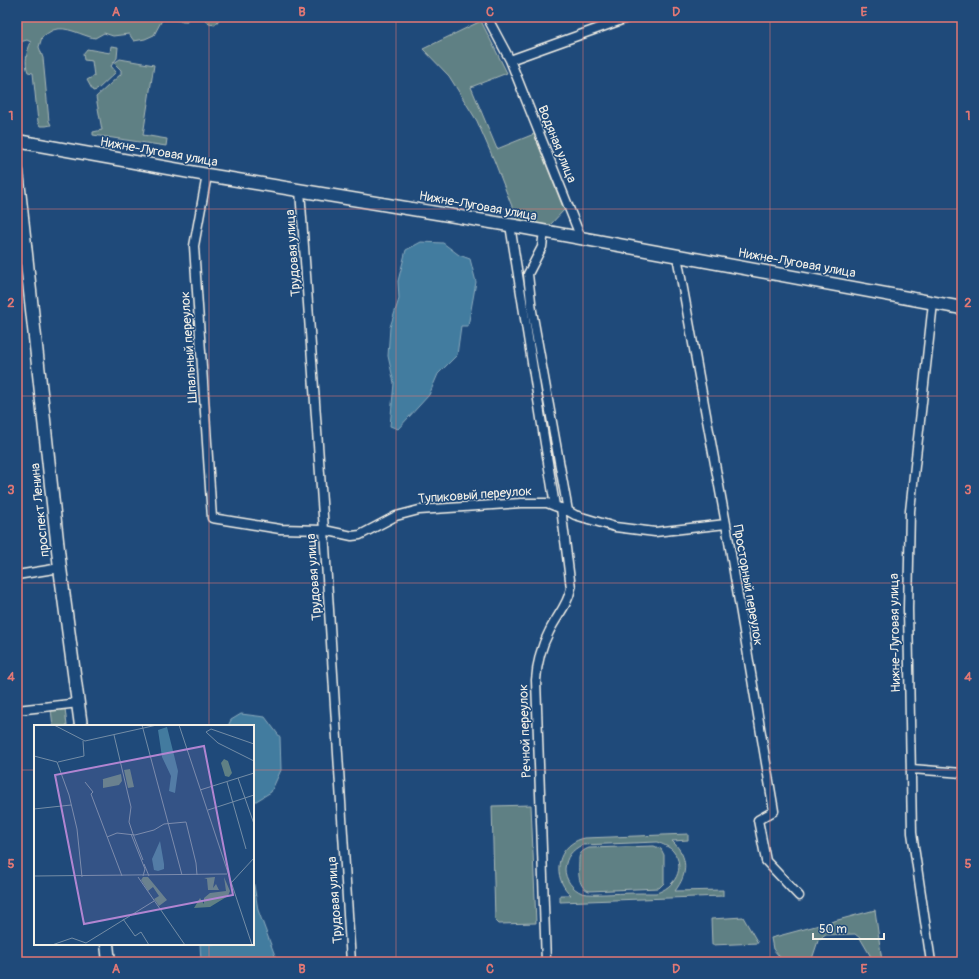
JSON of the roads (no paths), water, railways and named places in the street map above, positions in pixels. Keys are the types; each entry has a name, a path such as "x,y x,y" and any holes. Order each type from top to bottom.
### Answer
{"street":[{"name":"Водяная улица","path":"487,17 510,60 581,238"},
{"path":"510,60 630,17"},
{"name":"Нижне-Луговая улица","path":"17,141 207,175 544,231 962,308"},
{"name":"проспект Ленина","path":"17,171 60,568 81,725"},
{"name":"Шпальный переулок","path":"207,175 194,246 212,518"},
{"name":"Трудовая улица","path":"300,190 324,530 351,962"},
{"path":"510,225 561,508"},
{"path":"544,231 542,247 528,274 532,311 561,508"},
{"name":"Просторный переулок","path":"677,256 726,524 774,811 758,820 764,852 766,861 799,896"},
{"name":"Нижне-Луговая улица","path":"931,962 912,833 908,609 910,511 933,303"},
{"name":"Тупиковый переулок","path":"212,518 280,529 324,530 352,536 360,535 396,516 419,510 521,503 547,503 575,515 615,527 655,532 726,524"},
{"name":"Речной переулок","path":"546,962 536,665 548,632 570,595 571,588 561,508"},
{"path":"17,575 60,568"},
{"path":"17,710 79,703"},
{"path":"912,769 962,773"},
{"path":"107,945 109,962"}],"water":[{"path":"421,242 443,243 459,255 470,259 476,282 468,326 461,326 457,355 438,374 429,395 398,429 390,426 394,383 388,356 390,327 399,299 398,281 406,250"},
{"path":"241,714 265,717 280,737 281,770 271,792 254,802 254,725 228,725 231,720"},
{"path":"254,885 258,910 277,962 201,962 200,945 254,945"}]}
